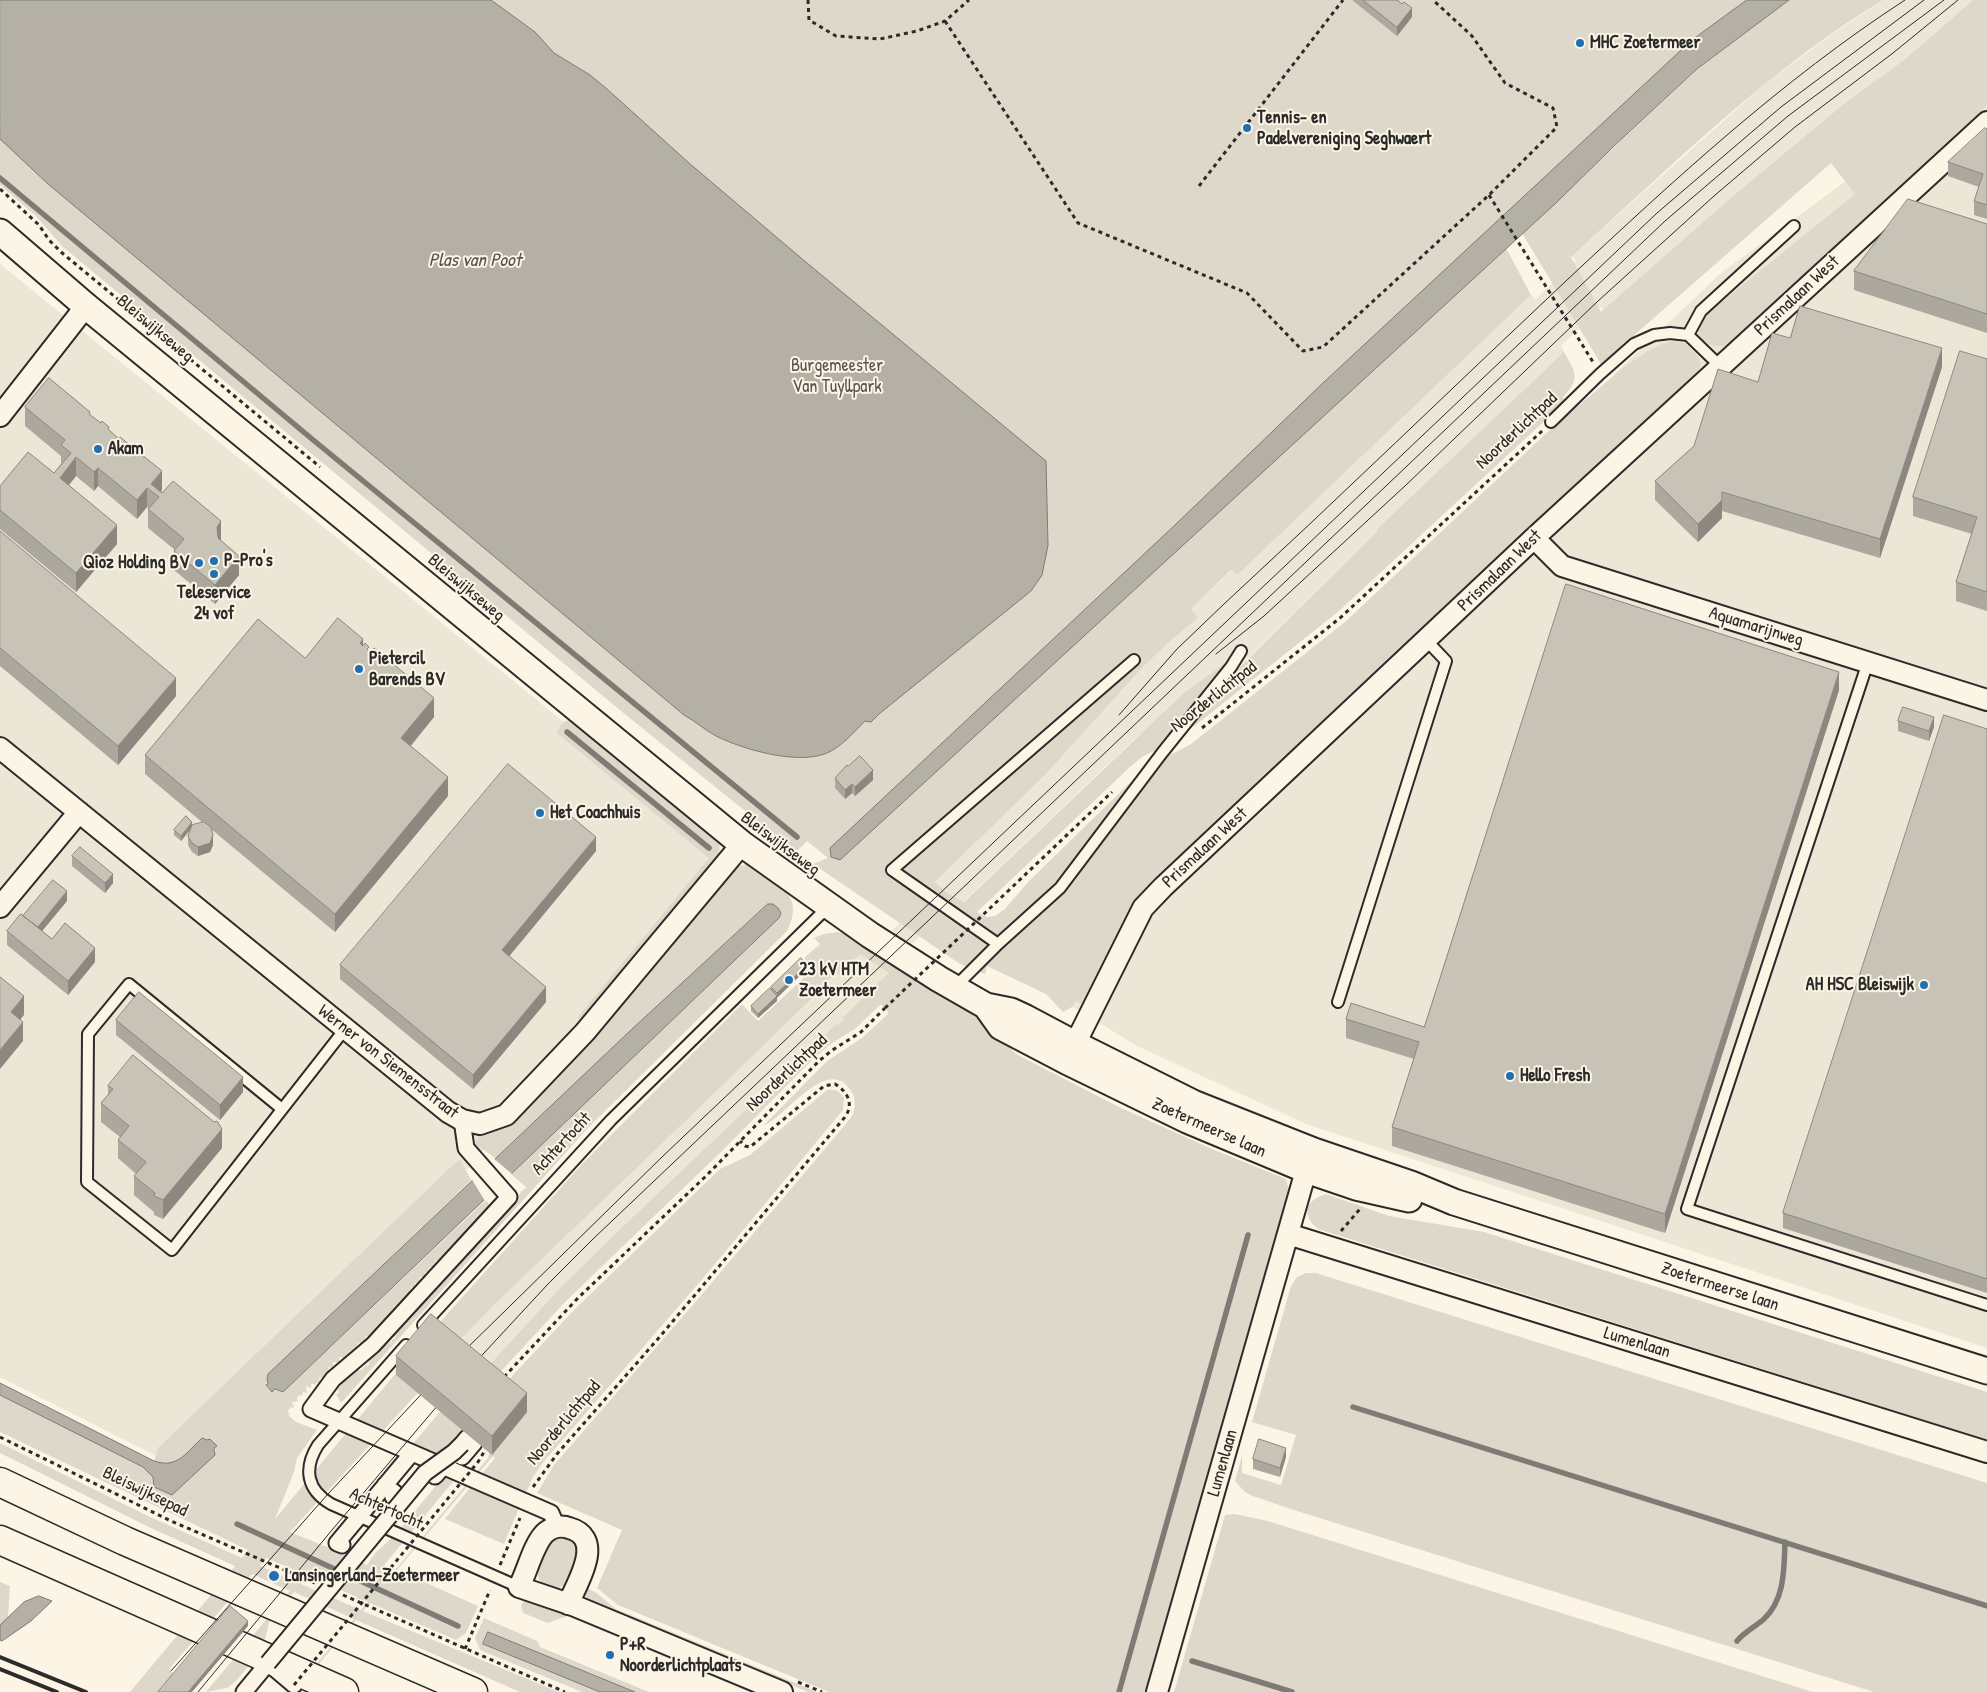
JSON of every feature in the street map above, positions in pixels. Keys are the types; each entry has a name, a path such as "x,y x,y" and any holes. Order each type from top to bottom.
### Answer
{"highway":[{"path":"0,1482 125,1541 473,1692"},
{"path":"6,1543 344,1692"}],"street":[{"name":"Prismalaan West","path":"1071,1053 1143,908 1170,880 1427,641 1534,538 1987,122"},
{"name":"Bleiswijkseweg","path":"0,232 86,306 742,844 828,907 946,975"},
{"path":"0,416 86,306"},
{"name":"Aquamarijnweg","path":"1534,538 1562,566 1987,700"},
{"name":"Werner von Siemensstraat","path":"0,748 448,1112 462,1120 480,1124 506,1116 585,1032 742,844"},
{"path":"0,906 79,812"},
{"name":"Zoetermeerse laan","path":"946,975 986,1006 1012,1011 1071,1053 1193,1103 1312,1161 1411,1184 1454,1202 1987,1371"},
{"path":"462,1120 466,1148 509,1197 373,1345 333,1379 311,1409 412,1453 439,1471 527,1502 552,1513 557,1527"},
{"name":"Lumenlaan","path":"1157,1692 1303,1181 1312,1161"},
{"name":"Lumenlaan","path":"1288,1234 1987,1452"},
{"path":"244,1692 425,1473 454,1452 467,1438 474,1443 462,1457 456,1452 439,1471"},
{"path":"342,1545 337,1543 358,1517 389,1491 412,1453"},
{"path":"378,1531 385,1537 394,1526"},
{"path":"568,1604 586,1563 588,1549 584,1538 576,1530 557,1527 547,1532 541,1539 519,1586 568,1604 782,1692"},
{"path":"268,1663 294,1685"}],"lane":[{"path":"1720,366 1688,335 1701,311 1794,226"},
{"name":"Noorderlichtpad","path":"1551,422 1634,344 1647,338 1670,333 1688,335"},
{"path":"1338,1002 1446,661 1427,641"},
{"path":"946,975 998,944 1060,888 1162,753 1231,667 1241,651"},
{"path":"998,944 892,870 1134,660"},
{"path":"1868,662 1687,1209 1987,1305"},
{"name":"Achtertocht","path":"519,1586 358,1517 323,1499 315,1493 310,1483 312,1454 324,1435 587,1145 724,1007 828,907"},
{"path":"282,1109 129,984 88,1034 87,1182 172,1250 345,1029"}],"path":[{"path":"808,0 809,20 836,36 880,39 917,31 945,21 969,0"},
{"path":"1199,186 1343,0"},
{"path":"945,21 1078,224 1247,293 1303,351 1323,347 1489,195 1557,127 1553,108 1505,82 1472,36 1433,0"},
{"name":"Bleiswijkseweg","path":"0,189 39,225 49,240 61,252 326,472"},
{"path":"1489,195 1600,374"},
{"name":"Noorderlichtpad","path":"1195,734 1340,618 1551,422"},
{"name":"Noorderlichtpad","path":"500,1383 513,1366 578,1299 819,1061 861,1032 1115,789"},
{"path":"937,953 946,975"},
{"name":"Noorderlichtpad","path":"464,1649 537,1481 551,1461 657,1340 845,1117 849,1108 848,1096 836,1084 824,1086 750,1147 745,1146 740,1141"},
{"path":"1327,1246 1366,1203"},
{"name":"Bleiswijksepad","path":"0,1437 170,1522 324,1587"},
{"path":"294,1685 478,1462 486,1450 489,1441"},
{"path":"342,1595 565,1692"}],"shaded area":[{"path":"1883,0 1973,0 1904,60 1845,103 1740,190 1604,311 1601,307 1561,346 1564,352 1377,529 1379,531 1235,671 1228,662 1130,743 963,902 959,900 885,969 890,973 842,1018 844,1020 838,1026 836,1024 615,1234 560,1288 481,1374 452,1349 494,1305 639,1164 813,999 811,996 836,972 838,974 860,954 865,956 938,887 935,882 1045,775 1142,668 1198,618 1191,609 1232,570 1237,574 1531,295 1535,300 1576,261 1572,256 1766,83 1831,35"},
{"path":"1987,77 1987,1348 1306,1124 1137,1046 996,960 1721,273"},
{"path":"0,264 746,870 706,915 549,1073 468,1168 168,1462 0,1377"}],"green space":[{"name":"Burgemeester Van Tuyllpark","path":"0,0 1761,0 1349,393 1506,248 1531,295 1237,575 1231,570 1191,609 1198,618 1142,668 1045,775 935,882 946,892 964,902 1184,693 1227,662 1236,671 1378,531 1377,529 1564,352 1575,375 1572,385 1563,397 1566,401 1339,611 1197,724 1172,742 1142,757 1131,766 977,912 987,917 995,916 1005,909 1028,882 1144,769 1191,744 1345,622 1554,426 1628,364 1662,344 1676,341 1686,344 1699,358 1701,364 1697,373 1153,881 1132,909 1083,1005 1076,1001 1072,1007 1063,1012 1046,994 987,966 985,974 960,964 813,864 828,858 807,841 796,852 621,711 63,247 35,215 0,185"},
{"path":"1789,0 1883,0 1840,27 1760,88 1571,257 1601,312 1740,190 1845,103 1904,60 1973,0 1987,0 1987,105 1728,345 1715,346 1702,339 1698,331 1702,318 1855,194 1831,163 1639,331 1605,364 1601,364 1522,233 1698,69"},
{"path":"574,719 719,840 720,846 718,854 713,861 581,1020 577,1018 709,858 557,733 563,723"},
{"path":"746,864 752,865 779,885 791,899 793,908 792,919 787,931 586,1130 341,1403 336,1394 339,1393 337,1388 341,1386 339,1383 343,1379 347,1380 350,1374 353,1375 353,1370 362,1370 365,1364 367,1366 369,1364 368,1358 371,1358 372,1354 377,1354 376,1352 382,1346 385,1347 384,1345 392,1342 395,1338 394,1335 396,1335 394,1332 399,1330 398,1328 401,1327 401,1324 405,1323 404,1321 409,1318 409,1315 412,1315 411,1313 421,1305 421,1302 423,1303 422,1301 427,1298 427,1295 429,1296 428,1294 430,1295 433,1288 435,1289 436,1285 438,1286 437,1284 441,1283 441,1280 449,1274 449,1271 458,1264 516,1200 516,1197 519,1197 520,1192 522,1193 521,1191 524,1191 522,1190 527,1188 512,1173 779,918 781,913 773,904 768,904 495,1158 475,1144 479,1134 501,1128 527,1106 576,1056 646,977 736,868"},
{"path":"838,932 853,937 964,1008 1010,1042 1011,1049 1016,1054 1121,1108 1212,1149 1286,1179 1289,1190 1287,1201 1147,1692 829,1692 618,1605 597,1588 622,1530 537,1493 554,1465 698,1299 850,1119 855,1106 853,1095 843,1082 833,1079 823,1081 812,1087 781,1114 763,1126 827,1061 862,1038 889,1013 881,1004 855,1029 832,1043 814,1058 722,1151 566,1301 500,1372 482,1442 476,1454 380,1570 391,1575 488,1458 507,1383 574,1310 720,1169 750,1155 827,1090 832,1089 839,1092 844,1098 843,1110 705,1276 545,1460 533,1477 525,1495 480,1476 495,1458 493,1456 397,1570 478,1606 466,1633 456,1640 370,1603 363,1611 559,1692 520,1692 356,1620 295,1692 293,1692 354,1619 294,1592 269,1622 261,1651 236,1681 227,1688 206,1692 290,1591 252,1574 169,1669 174,1674 158,1692 130,1692 235,1566 153,1529 0,1453 0,1443 148,1516 242,1558 248,1550 0,1432 0,1395 143,1467 151,1473 154,1481 216,1452 214,1447 181,1458 172,1464 164,1465 154,1461 158,1448 460,1160 471,1180 268,1375 266,1386 269,1389 283,1392 486,1200 490,1206 484,1215 482,1214 482,1217 478,1219 479,1221 475,1222 475,1225 473,1224 472,1228 470,1227 471,1229 468,1229 469,1232 465,1230 465,1233 462,1234 463,1238 459,1237 460,1241 456,1240 456,1243 454,1243 456,1246 450,1247 447,1255 444,1254 439,1261 436,1260 433,1264 434,1268 430,1267 427,1273 425,1272 425,1277 420,1277 419,1281 414,1284 416,1288 411,1287 411,1293 408,1293 410,1294 404,1298 403,1302 399,1301 400,1305 398,1307 394,1306 396,1310 391,1310 393,1313 389,1317 385,1316 387,1320 378,1327 375,1333 371,1337 365,1336 367,1342 363,1341 363,1344 357,1343 358,1346 356,1346 356,1349 354,1348 353,1352 349,1351 350,1355 346,1354 347,1359 339,1357 340,1363 333,1362 334,1368 328,1367 329,1371 325,1373 327,1376 324,1376 325,1379 319,1377 320,1384 317,1382 316,1385 311,1383 311,1388 306,1386 307,1393 303,1392 302,1396 298,1395 298,1398 296,1397 298,1401 292,1402 294,1408 290,1407 290,1410 288,1409 289,1416 296,1422 317,1430 297,1458 294,1472 275,1519 395,1372 583,1163 742,1004 758,1021 813,969 804,958 820,944 814,938 823,934","holes":["860,954 889,973 842,1018 844,1020 838,1025 836,1024 615,1234 560,1288 481,1374 448,1402 327,1547 290,1532 426,1384 422,1380 494,1305 813,998 811,996 836,973 838,975","465,1430 475,1439 395,1535 376,1552 367,1565 340,1553 373,1516 378,1503 415,1460 438,1456 449,1448","266,1558 304,1575 297,1582 260,1566","308,1576 357,1597 356,1599 368,1602 361,1610 301,1584"]},
{"path":"1326,1194 1389,1216 1484,1232 1987,1392 1987,1440 1318,1229 1309,1218 1308,1208 1314,1200"},
{"path":"1306,1273 1316,1273 1987,1483 1987,1692 1874,1692 1294,1510 1245,1492 1235,1481 1242,1456 1242,1473 1281,1485 1296,1435 1252,1422 1291,1286 1297,1277"},
{"path":"472,1485 520,1506 504,1544 445,1519"},
{"path":"1235,1514 1268,1521 1813,1692 1174,1692 1225,1515"},
{"path":"559,1537 567,1538 576,1543 578,1553 569,1579 563,1586 555,1589 544,1585 539,1580 538,1566 540,1558 548,1545"},
{"path":"0,1582 10,1586 8,1617 0,1625"},
{"path":"585,1587 595,1592 616,1609 817,1692 808,1692 591,1602 584,1596"},
{"path":"524,1601 583,1619 760,1692 750,1692 567,1616 548,1623 523,1613 521,1605"},
{"path":"484,1618 537,1641 540,1647 649,1692 635,1692 489,1632 483,1644 600,1692 582,1692 480,1650 475,1638"}],"water":[{"name":"Plas van Poot","path":"0,0 491,0 535,32 554,53 590,75 607,89 689,163 807,263 1046,461 1048,545 1042,575 1031,591 871,722 865,721 845,741 831,751 819,756 805,757 774,755 716,736 684,715 48,184 0,139"},
{"path":"1747,0 1789,0 1697,69 1556,203 840,860 831,857 830,848 1175,525 1324,382 1692,40"},
{"path":"768,904 773,904 778,908 781,913 779,918 283,1392 275,1389 272,1392 266,1385 268,1383 268,1374 631,1030"},
{"path":"0,1383 154,1461 169,1463 175,1461 186,1454 202,1438 210,1439 217,1446 214,1448 215,1455 172,1495 154,1487 153,1477 143,1467 0,1395"},
{"path":"39,1596 52,1601 31,1621 2,1641 0,1640 0,1625 24,1602"},
{"path":"488,1632 635,1692 600,1692 483,1644"}],"pier":[{"path":"492,1157 512,1174 485,1201 471,1178"}],"building":[{"path":"1363,0 1397,0 1402,4 1404,2 1412,8 1397,27"},
{"path":"1985,128 1987,129 1987,205 1974,201 1983,174 1948,162"},
{"path":"1908,199 1987,224 1987,314 1854,271"},
{"path":"1800,306 1942,348 1880,539 1722,492 1722,500 1698,524 1655,481 1694,446 1718,369 1758,382 1772,333 1790,338"},
{"path":"1960,351 1987,359 1987,592 1956,582 1977,517 1913,497"},
{"path":"49,378 90,412 89,414 109,427 108,429 119,439 120,437 162,471 151,484 162,493 173,481 221,521 217,527 218,538 239,556 215,585 174,551 184,539 148,509 159,497 147,488 137,500 98,468 94,472 76,457 60,478 117,525 76,573 0,510 0,486 28,452 54,473 71,453 61,445 65,440 25,407"},
{"path":"0,531 176,678 118,746 0,648"},
{"path":"1566,584 1839,672 1665,1214 1392,1127 1419,1042 1346,1019 1351,1003 1424,1027"},
{"path":"338,618 363,639 360,643 363,646 365,643 369,647 367,649 370,652 374,648 434,698 401,738 448,777 335,914 145,755 258,619 305,658"},
{"path":"1903,707 1934,717 1929,731 1898,721"},
{"name":"AH HSC Bleiswijk","path":"1944,715 1987,729 1987,1279 1783,1213"},
{"path":"860,756 873,770 855,787 852,784 845,790 835,778 847,765"},
{"path":"508,764 596,837 502,950 546,987 473,1075 340,965"},
{"path":"186,816 192,822 181,836 174,830"},
{"path":"204,822 211,827 213,835 210,843 198,847 192,843 188,836 192,825"},
{"path":"80,847 113,874 105,883 72,856"},
{"path":"53,880 67,891 38,927 23,916"},
{"path":"21,914 52,939 65,923 95,948 68,981 7,931"},
{"path":"801,958 807,965 777,993 771,987"},
{"path":"0,977 24,996 11,1012 23,1022 0,1050"},
{"path":"770,988 777,996 758,1014 751,1006"},
{"path":"139,992 243,1077 220,1105 116,1020"},
{"path":"133,1055 214,1122 217,1121 222,1129 163,1200 154,1196 155,1193 134,1176 146,1162 118,1140 129,1126 101,1103 113,1089 108,1086"},
{"path":"431,1314 527,1393 492,1436 396,1356"},
{"path":"1259,1439 1286,1448 1280,1468 1253,1459"},
{"path":"230,1606 248,1621 188,1692 158,1692"}],"waterway":[{"path":"0,178 312,439 797,837"},
{"path":"567,732 709,848"},
{"path":"1119,1692 1248,1235"},
{"path":"1353,1407 1987,1606"},
{"path":"237,1524 458,1626"},
{"path":"1737,1641 1764,1619 1776,1602 1782,1583 1785,1542"},
{"path":"1192,1661 1292,1692"}],"tram line":[{"path":"1119,715 1177,649 1648,205 1772,97 1815,63 1905,0"},
{"path":"459,1356 663,1156 1657,213 1781,107 1924,0"},
{"path":"472,1366 548,1284 593,1239 1665,221 1788,116 1944,0"},
{"path":"1216,654 1264,616 1406,485 1598,301 1714,196 1795,127 1893,53 1958,0"},
{"path":"171,1671 328,1494 429,1386"},
{"path":"198,1692 444,1398"}],"railway":[{"path":"0,1657 86,1692"},
{"path":"0,1669 57,1692"}],"place":[{"name":"MHC Zoetermeer","path":"1580,43"},
{"name":"Tennis- en Padelvereniging Seghwaert","path":"1247,128"},
{"name":"Akam","path":"98,449"},
{"name":"P-Pro's","path":"214,561"},
{"name":"Qioz Holding BV","path":"199,563"},
{"name":"Teleservice 24 vof","path":"214,574"},
{"name":"Pietercil Barends BV","path":"359,669"},
{"name":"Het Coachhuis","path":"540,813"},
{"name":"23 kV HTM Zoetermeer","path":"789,980"},
{"name":"AH HSC Bleiswijk","path":"1924,985"},
{"name":"Hello Fresh","path":"1510,1076"},
{"name":"Lansingerland-Zoetermeer","path":"274,1576"},
{"name":"P+R Noorderlichtplaats","path":"610,1655"}]}
